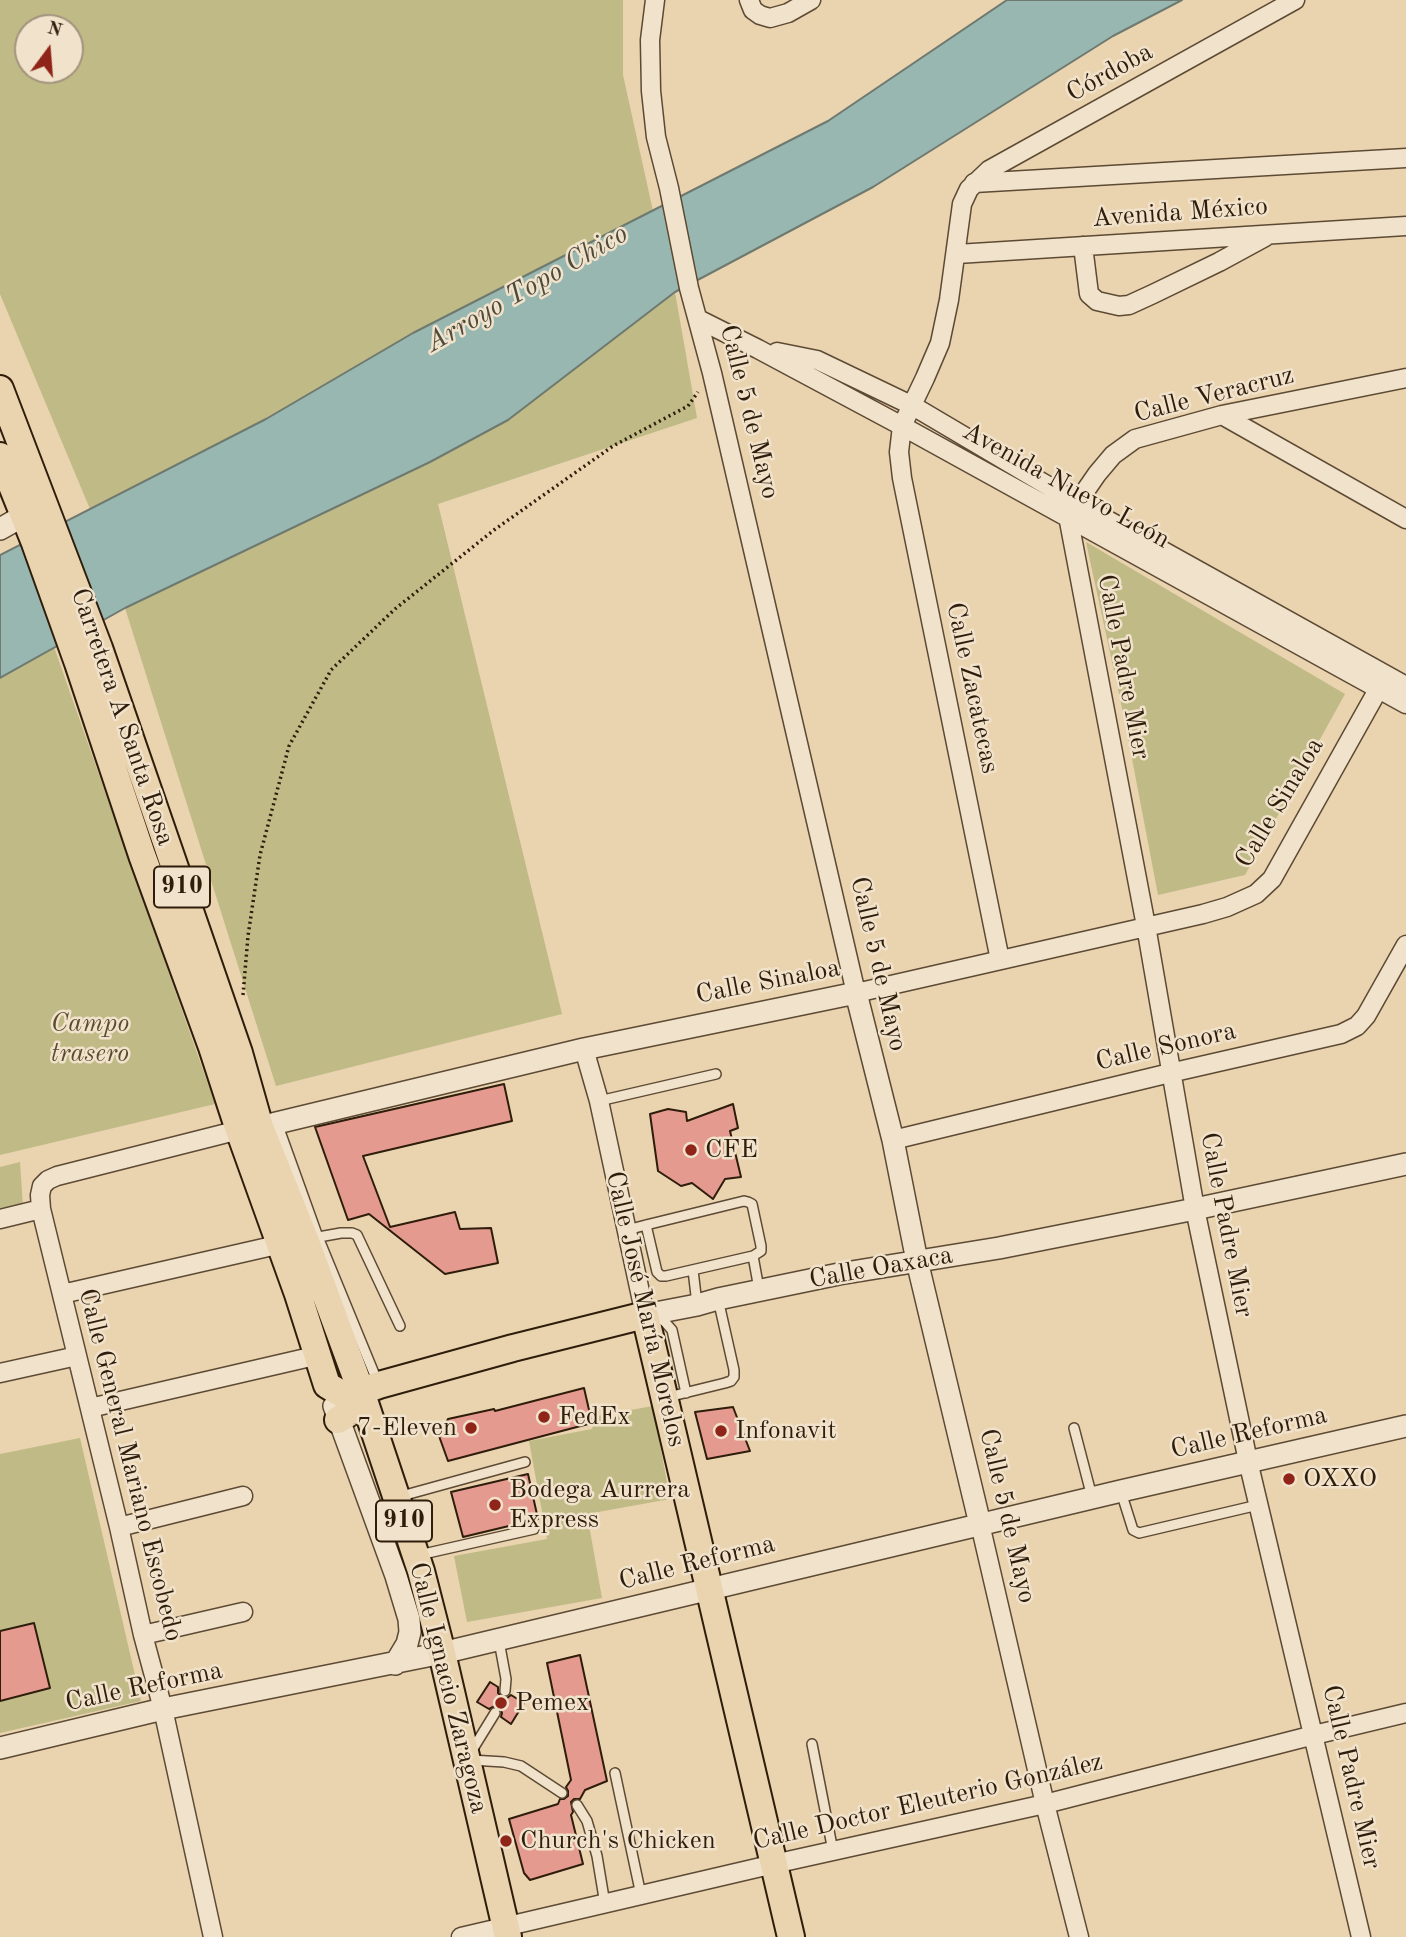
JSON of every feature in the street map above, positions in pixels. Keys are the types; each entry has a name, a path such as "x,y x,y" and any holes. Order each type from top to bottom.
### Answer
{"main road":[{"name":"Carretera A Santa Rosa","path":"0,389 46,537 89,656 142,855 212,1047 259,1127"},
{"name":"Carretera A Santa Rosa","path":"0,456 23,516 46,537"},
{"name":"910","path":"259,1127 301,1240"},
{"name":"Calle Ignacio Zaragoza","path":"301,1240 318,1355 327,1385"},
{"name":"Calle Ignacio Zaragoza","path":"301,1240 369,1395 442,1653 506,1932"},
{"name":"Calle José María Morelos","path":"645,1315 676,1395 709,1588 791,1937"},
{"name":"Calle Oaxaca","path":"338,1420 369,1395 513,1348 645,1315"},
{"path":"327,1385 345,1396 369,1395"}],"street":[{"name":"Calle 5 de Mayo","path":"655,0 650,40 656,137 689,288 712,373 863,1024 893,1140 917,1261 1079,1937"},
{"path":"750,0 753,10 770,18 788,13 811,0"},
{"name":"Córdoba","path":"957,254 962,204 969,189 989,170 1295,0"},
{"name":"Avenida México","path":"974,183 1406,158"},
{"name":"Avenida México","path":"957,254 1406,226"},
{"path":"1083,246 1089,294 1097,301 1119,306 1129,305 1153,294 1272,233"},
{"path":"902,426 940,343 957,254"},
{"name":"Avenida Nuevo León","path":"698,319 902,426 1073,510 1384,683 1406,704"},
{"path":"758,349 817,360 913,406 1073,510"},
{"name":"Calle Veracruz","path":"1073,510 1113,455 1135,439 1222,415 1406,377"},
{"path":"1222,415 1406,519"},
{"name":"Calle Zacatecas","path":"902,426 902,478 1000,960"},
{"name":"Calle Padre Mier","path":"1073,510 1195,1209 1258,1505 1361,1937"},
{"path":"0,529 23,516"},
{"name":"Calle Sinaloa","path":"259,1127 584,1049 856,993 1227,907 1256,894 1267,885 1384,683"},
{"name":"Calle Sonora","path":"893,1140 1341,1034 1357,1026 1366,1016 1406,944"},
{"path":"820,1000 847,1006 863,1024"},
{"name":"Calle José María Morelos","path":"584,1049 599,1101 645,1315"},
{"path":"0,1219 41,1209 42,1186 57,1176 259,1127"},
{"name":"Calle Oaxaca","path":"645,1315 839,1274 999,1248 1406,1164"},
{"name":"Calle General Mariano Escobedo","path":"41,1209 163,1709 213,1937"},
{"path":"62,1294 301,1240"},
{"path":"90,1408 318,1355"},
{"path":"0,1373 77,1356"},
{"name":"Calle Ignacio Zaragoza","path":"327,1385 409,1619 407,1644 396,1664"},
{"name":"Calle Reforma","path":"0,1748 163,1709 396,1664 980,1524 1406,1426"},
{"path":"119,1527 243,1496"},
{"path":"143,1635 243,1612"},
{"name":"Calle Doctor Eleuterio González","path":"461,1937 506,1932 641,1895 1045,1804 1406,1713"}],"lane":[{"path":"599,1101 716,1074"},
{"path":"259,1127 301,1240 341,1233 357,1235 400,1326"},
{"path":"627,1230 646,1225 748,1202 752,1204 761,1246 758,1255 661,1276 657,1272 646,1225"},
{"path":"753,1256 759,1291"},
{"path":"676,1395 725,1383 734,1377 734,1370 708,1302 692,1270"},
{"path":"1074,1428 1092,1498"},
{"path":"396,1497 525,1462"},
{"path":"1121,1491 1133,1530 1139,1532 1258,1505"},
{"path":"416,1556 534,1529"},
{"path":"498,1640 506,1679 505,1691"},
{"path":"495,1713 466,1759 521,1766 562,1793"},
{"path":"812,1744 833,1851"},
{"path":"615,1773 641,1895"},
{"path":"577,1805 587,1821 597,1856 605,1904"}],"path":[{"path":"243,997 248,936 260,855 289,746 331,670 395,610 494,530 613,446 688,406 712,373"}],"green space":[{"path":"0,0 623,0 623,75 653,211 266,419 90,509 0,294"},
{"path":"675,292 697,418 438,504 562,1014 276,1086 125,608 430,462 508,420"},
{"path":"1086,542 1345,694 1245,875 1158,895 1125,722"},
{"name":"Campo trasero","path":"54,647 215,1104 0,1155 0,678"},
{"path":"20,1162 23,1207 0,1212 0,1167"},
{"path":"653,1406 670,1499 587,1514 602,1598 467,1622 454,1556 547,1539 529,1441 592,1429 597,1416"},
{"path":"80,1438 141,1701 0,1733 0,1454"}],"water":[{"name":"Arroyo Topo Chico","path":"1007,0 1182,0 1113,36 873,187 675,292 508,420 430,462 125,608 0,678 0,555 266,419 413,333 828,121"}],"building":[{"path":"504,1084 512,1121 363,1156 390,1227 455,1212 460,1229 491,1228 498,1263 445,1274 369,1214 348,1220 315,1127"},
{"name":"CFE","path":"733,1104 738,1128 730,1131 741,1177 725,1179 713,1199 692,1183 681,1186 658,1171 650,1114 668,1109 686,1112 687,1121"},
{"path":"584,1388 592,1423 448,1461 439,1436 448,1419 494,1409 495,1411"},
{"name":"Infonavit","path":"733,1407 750,1451 707,1459 695,1412"},
{"name":"Bodega Aurrera Express","path":"528,1474 538,1519 463,1537 451,1492"},
{"path":"34,1623 50,1688 0,1701 0,1631"},
{"path":"580,1655 607,1781 585,1790 580,1799 571,1802 571,1815 583,1864 530,1880 524,1873 509,1819 558,1804 560,1799 568,1796 566,1787 571,1780 547,1663"},
{"name":"Pemex","path":"490,1682 498,1687 498,1693 502,1697 511,1695 524,1703 511,1724 501,1717 499,1707 489,1709 477,1702"}],"place":[{"name":"CFE","path":"691,1150"},
{"name":"FedEx","path":"544,1417"},
{"name":"7-Eleven","path":"471,1428"},
{"name":"Infonavit","path":"721,1431"},
{"name":"OXXO","path":"1289,1479"},
{"name":"Bodega Aurrera Express","path":"495,1505"},
{"name":"Pemex","path":"501,1703"},
{"name":"Church's Chicken","path":"506,1841"}]}
